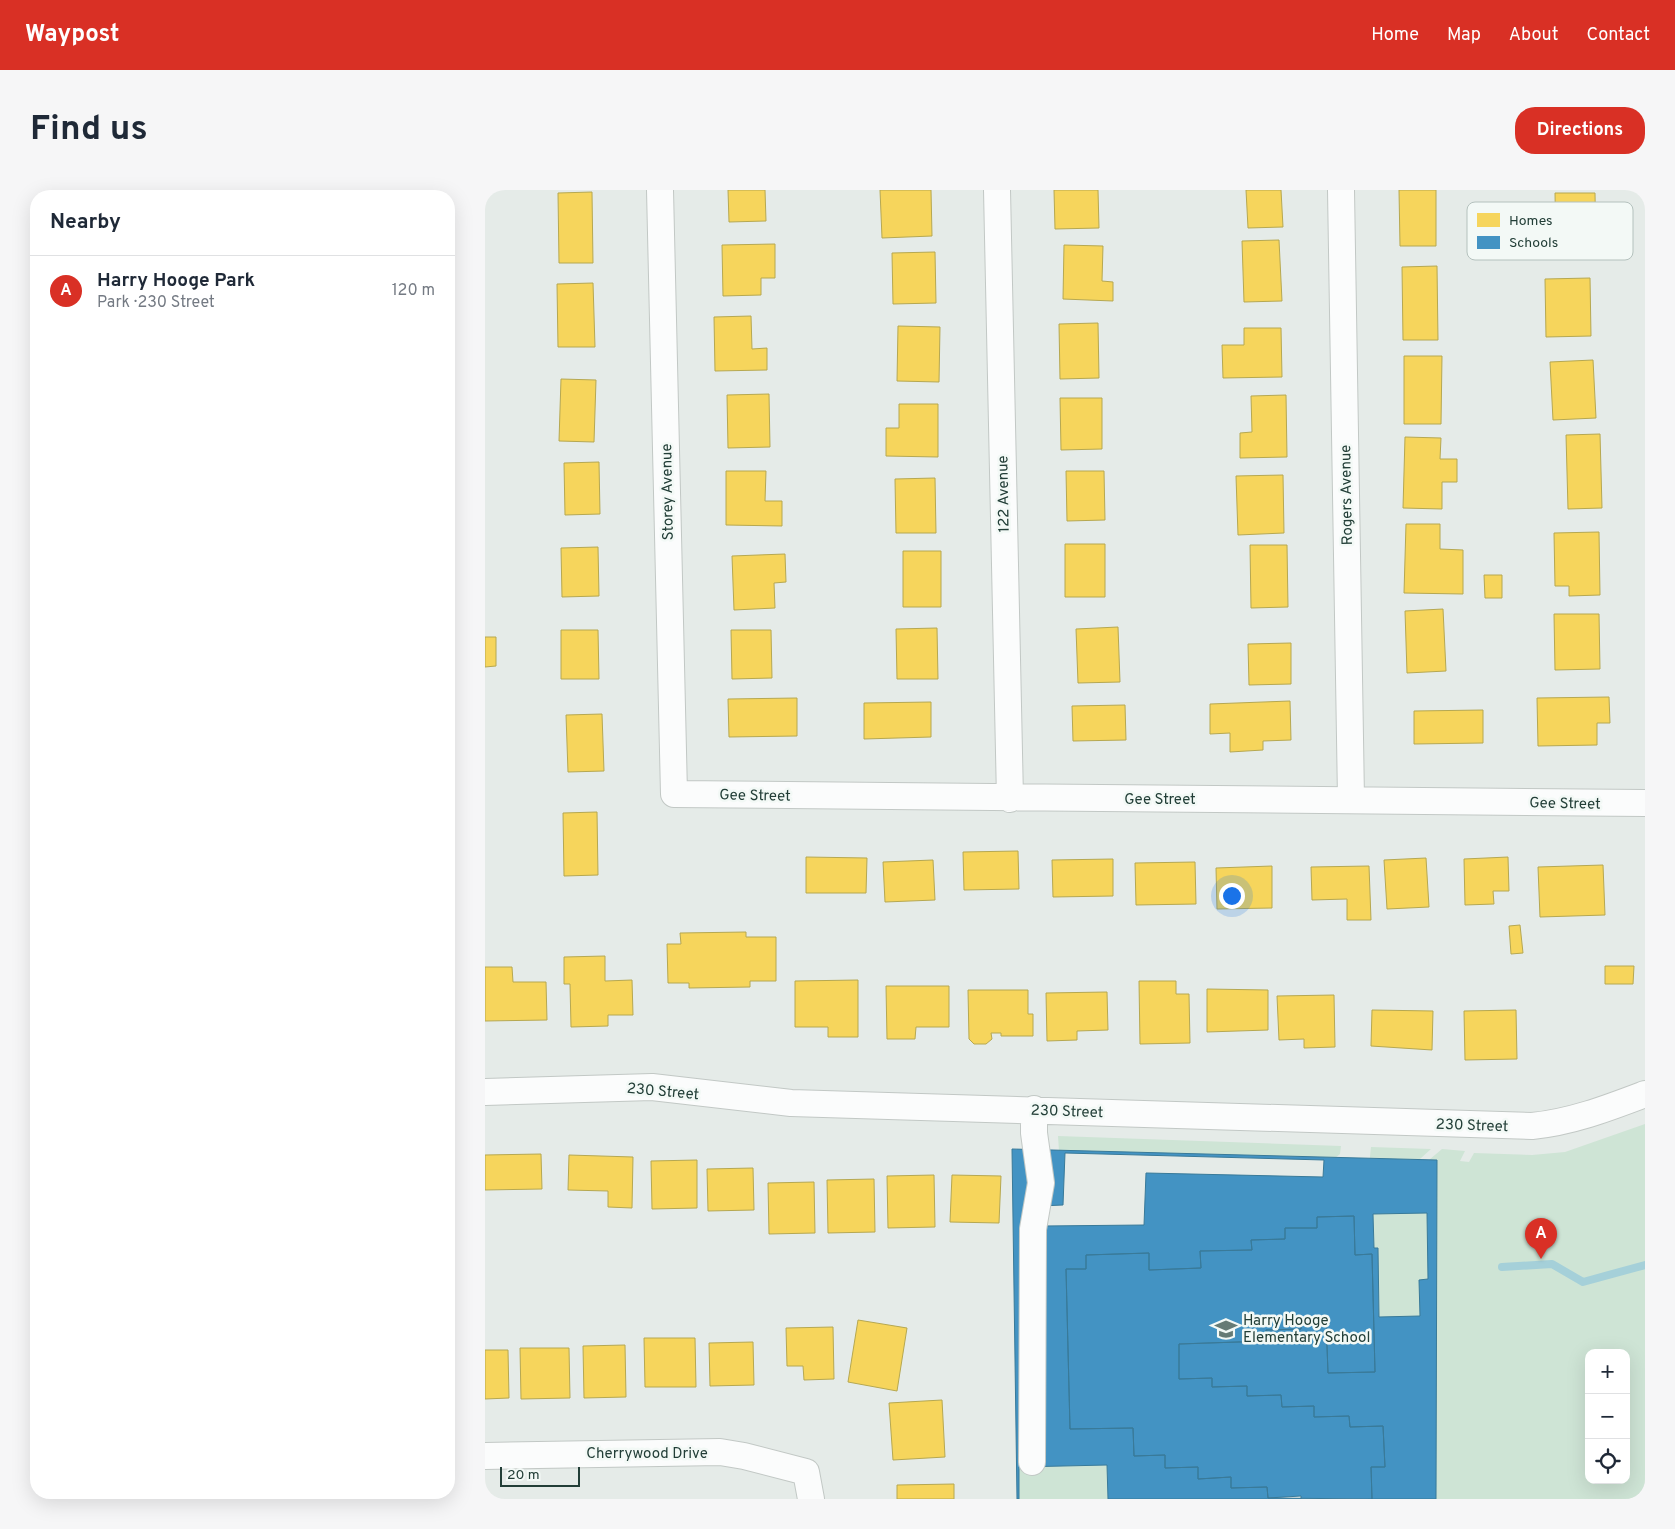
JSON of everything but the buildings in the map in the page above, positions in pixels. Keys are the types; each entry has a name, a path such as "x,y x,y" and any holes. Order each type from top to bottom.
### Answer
{"street":[{"name":"Storey Avenue","path":"660,190 675,794"},
{"name":"122 Avenue","path":"997,190 1010,798"},
{"name":"Rogers Avenue","path":"1341,190 1351,799"},
{"name":"Gee Street","path":"675,794 1645,803"},
{"name":"230 Street","path":"485,1092 652,1087 791,1103 1034,1109 1532,1126 1555,1124 1587,1115 1645,1094"},
{"path":"1032,1462 1033,1229 1041,1183 1034,1133 1034,1109"},
{"name":"Cherrywood Drive","path":"485,1456 720,1452 744,1456 806,1472 811,1499"}],"green space":[{"path":"1645,1124 1645,1499 1411,1499 1406,1317 1379,1317 1378,1248 1374,1248 1373,1218 1365,1205 1423,1165 1442,1149 1465,1151 1460,1161 1469,1162 1474,1153 1532,1155 1565,1152"},
{"path":"1058,1136 1341,1146 1340,1154 1334,1159 1059,1151"},
{"path":"1371,1147 1431,1149 1400,1177 1369,1166"},
{"path":"1107,1465 1108,1499 1019,1499 1019,1467"}],"waterway":[{"path":"1502,1267 1552,1264 1583,1282 1645,1265"}],"place":[{"name":"Harry Hooge Park","path":"1541,1259"},
{"name":"Harry Hooge Elementary School","path":"1226,1329"}]}
